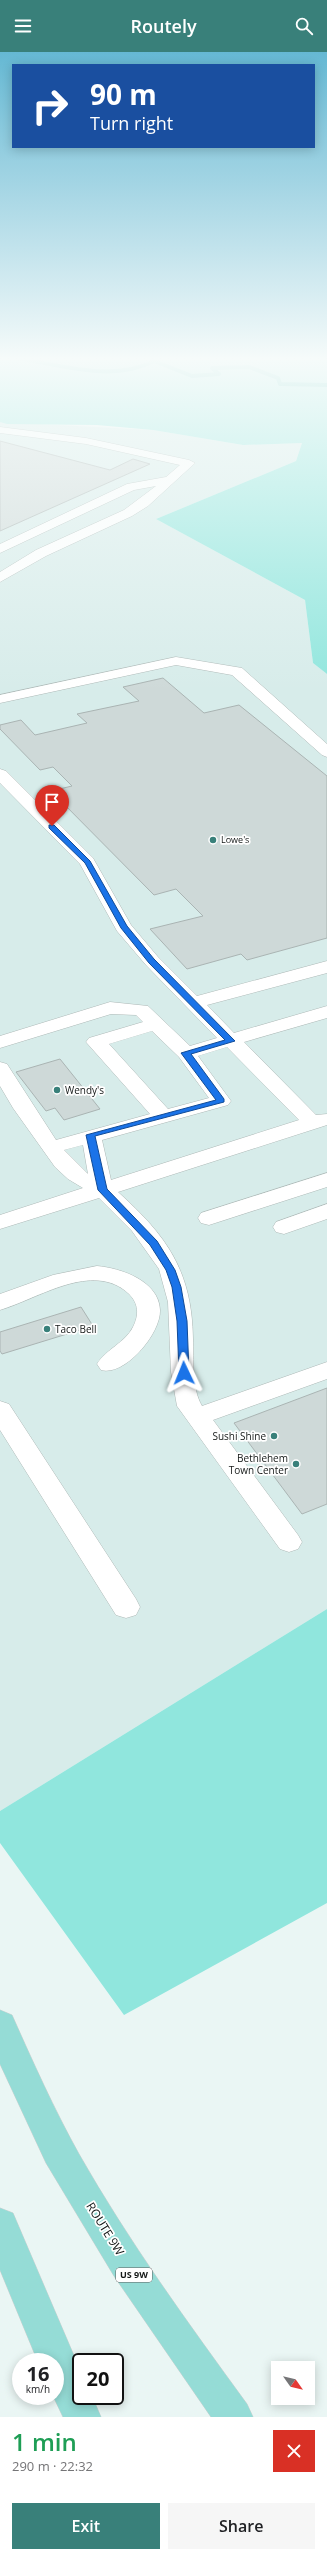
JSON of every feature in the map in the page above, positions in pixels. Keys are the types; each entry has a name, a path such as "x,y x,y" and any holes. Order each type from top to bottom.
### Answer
{"main road":[{"name":"ROUTE 9W","path":"0,2026 33,2101 67,2167 153,2306 234,2417"},
{"path":"0,2226 38,2319 82,2417"},
{"path":"206,2379 245,2417"}],"lane":[{"path":"1,577 41,553 128,513 144,503 182,469"},
{"path":"0,549 131,487 171,480"},
{"path":"0,699 176,661 237,671 327,752"},
{"path":"0,774 88,862 123,927 152,961 231,1041 320,1120"},
{"path":"193,1003 327,967"},
{"path":"110,1008 141,1010 186,1053 221,1101 91,1135 52,1147 54,1133 3,1065 0,1042 23,1033 110,1008"},
{"path":"186,1053 327,1012"},
{"path":"156,1024 96,1042 163,1116"},
{"path":"0,1068 8,1084 52,1147 73,1173 102,1190 154,1243 170,1270 176,1287 182,1321 186,1398 196,1417 289,1542"},
{"path":"0,1222 320,1120"},
{"path":"91,1135 102,1190"},
{"path":"209,1218 327,1180"},
{"path":"284,1227 327,1211"},
{"path":"0,1302 71,1277 96,1273 113,1276 133,1285 142,1294 147,1304 148,1320 130,1348 109,1364 135,1327 138,1316 138,1299 125,1287 107,1280 89,1281 0,1310"},
{"path":"196,1417 327,1370"},
{"path":"0,1410 126,1607"}],"shaded area":[{"path":"0,469 276,469 156,519 305,600 313,663 327,674 327,1609 0,1811"},
{"path":"276,469 327,469 327,674 313,663 305,600 156,519"},
{"path":"327,1609 327,1903 124,2015 0,1843 0,1811"}],"building":[{"path":"0,469 138,469 0,531"},
{"name":"Lowe's","path":"163,678 204,713 239,705 327,776 327,938 247,960 241,954 187,969 150,929 203,916 176,889 154,895 51,791 72,786 53,767 40,770 0,729 0,725 21,720 35,735 87,723 77,714 139,701 123,687"},
{"name":"Wendy's","path":"60,1059 100,1109 64,1120 55,1108 46,1111 16,1072"},
{"name":"Taco Bell","path":"81,1307 93,1326 2,1354 0,1351 0,1332"},
{"name":"Bethlehem Town Center","path":"327,1388 327,1504 302,1514 234,1423"}],"place":[{"name":"Lowe's","path":"213,840"},
{"name":"Wendy's","path":"57,1090"},
{"name":"Taco Bell","path":"47,1329"},
{"name":"Sushi Shine","path":"274,1436"},
{"name":"Bethlehem Town Center","path":"296,1464"}],"route":[{"path":"52,826 88,862 123,927 152,961 231,1041 186,1053 221,1101 91,1135 93,1152 102,1190 154,1243 170,1270 180,1303 184,1373"}]}
